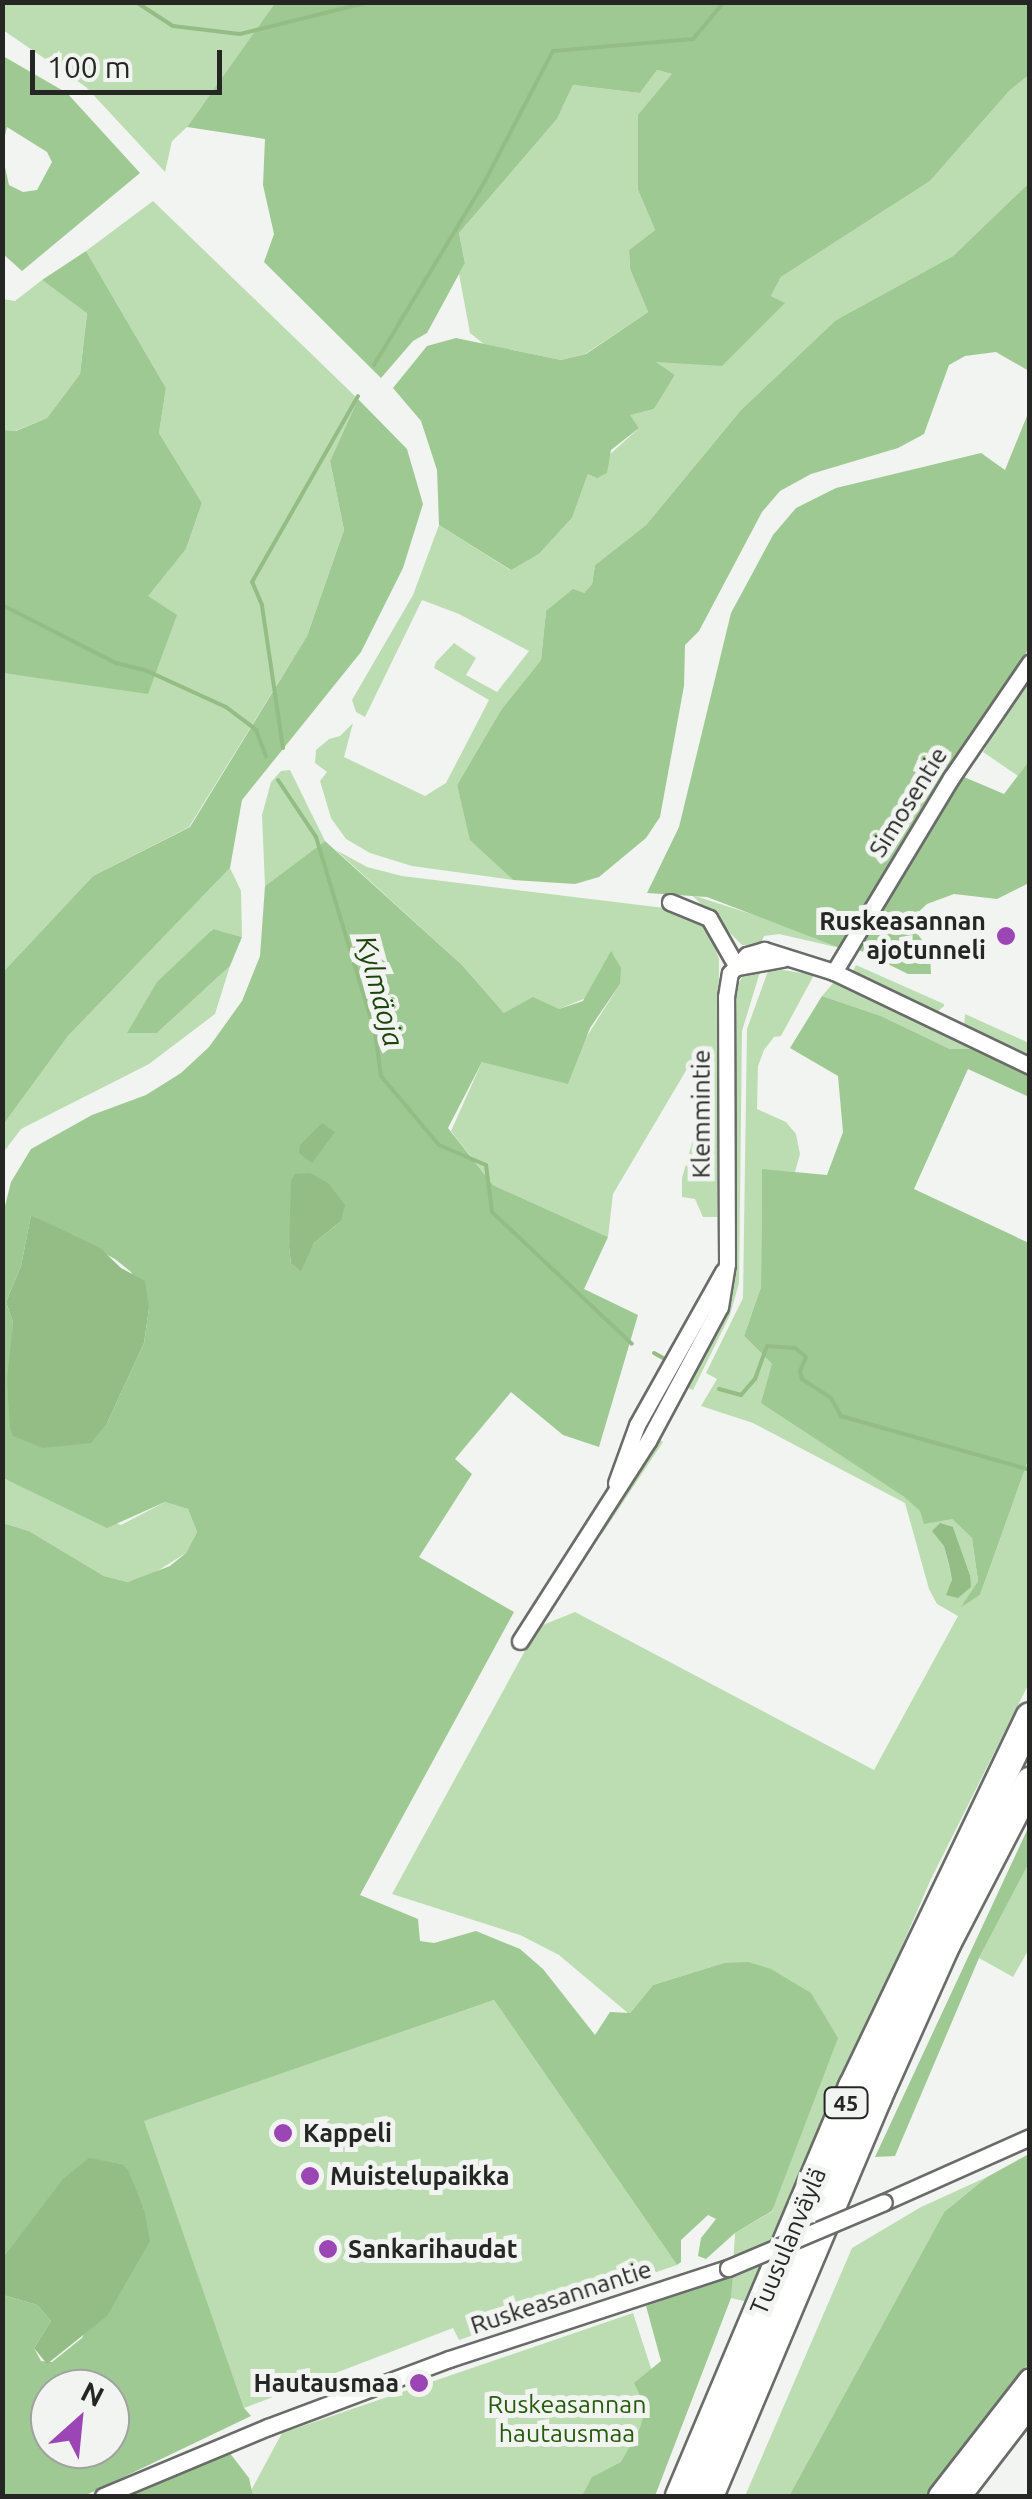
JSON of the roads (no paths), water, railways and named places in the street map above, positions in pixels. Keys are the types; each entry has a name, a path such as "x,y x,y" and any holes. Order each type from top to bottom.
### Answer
{"highway":[{"name":"Tuusulanväylä","path":"680,2496 853,2087 1030,1718"},
{"name":"Tuusulanväylä","path":"709,2496 885,2081 946,1946 1030,1782"}],"main road":[{"path":"939,2496 1030,2379"},
{"path":"961,2496 1030,2406"}],"street":[{"name":"Simosentie","path":"834,972 951,778 1030,662"},
{"path":"670,902 709,918 737,967 747,954 764,950 782,959 834,972 1025,1062"},
{"name":"Klemmintie","path":"520,1641 615,1487 622,1458 637,1425 727,1264 726,997 730,973 737,967"},
{"name":"Ruskeasannantie","path":"103,2496 268,2427 449,2359 728,2268 1030,2137"}],"waterway":[{"path":"136,2 173,26 240,34 369,2"},
{"path":"374,365 486,179 553,51 693,39 724,2"},
{"name":"Kylmäoja","path":"283,748 262,605 252,582 358,396"},
{"name":"Kylmäoja","path":"2,605 116,663 145,670 226,707 256,730 266,756"},
{"name":"Kylmäoja","path":"278,780 316,837 375,1033 381,1076 439,1145 486,1165 492,1212 632,1344"},
{"name":"Kylmäoja","path":"719,1389 741,1395 755,1379 767,1346 795,1348 806,1357 800,1371 802,1379 831,1398 841,1416 1030,1470"},
{"name":"Kylmäoja","path":"654,1353 665,1359"}],"place":[{"name":"Ruskeasannan ajotunneli","path":"1006,936"},
{"name":"Kappeli","path":"283,2133"},
{"name":"Muistelupaikka","path":"310,2176"},
{"name":"Sankarihaudat","path":"328,2249"},
{"name":"Hautausmaa","path":"419,2383"}],"park label":[{"name":"Ruskeasannan hautausmaa","path":"567,2420"}]}
